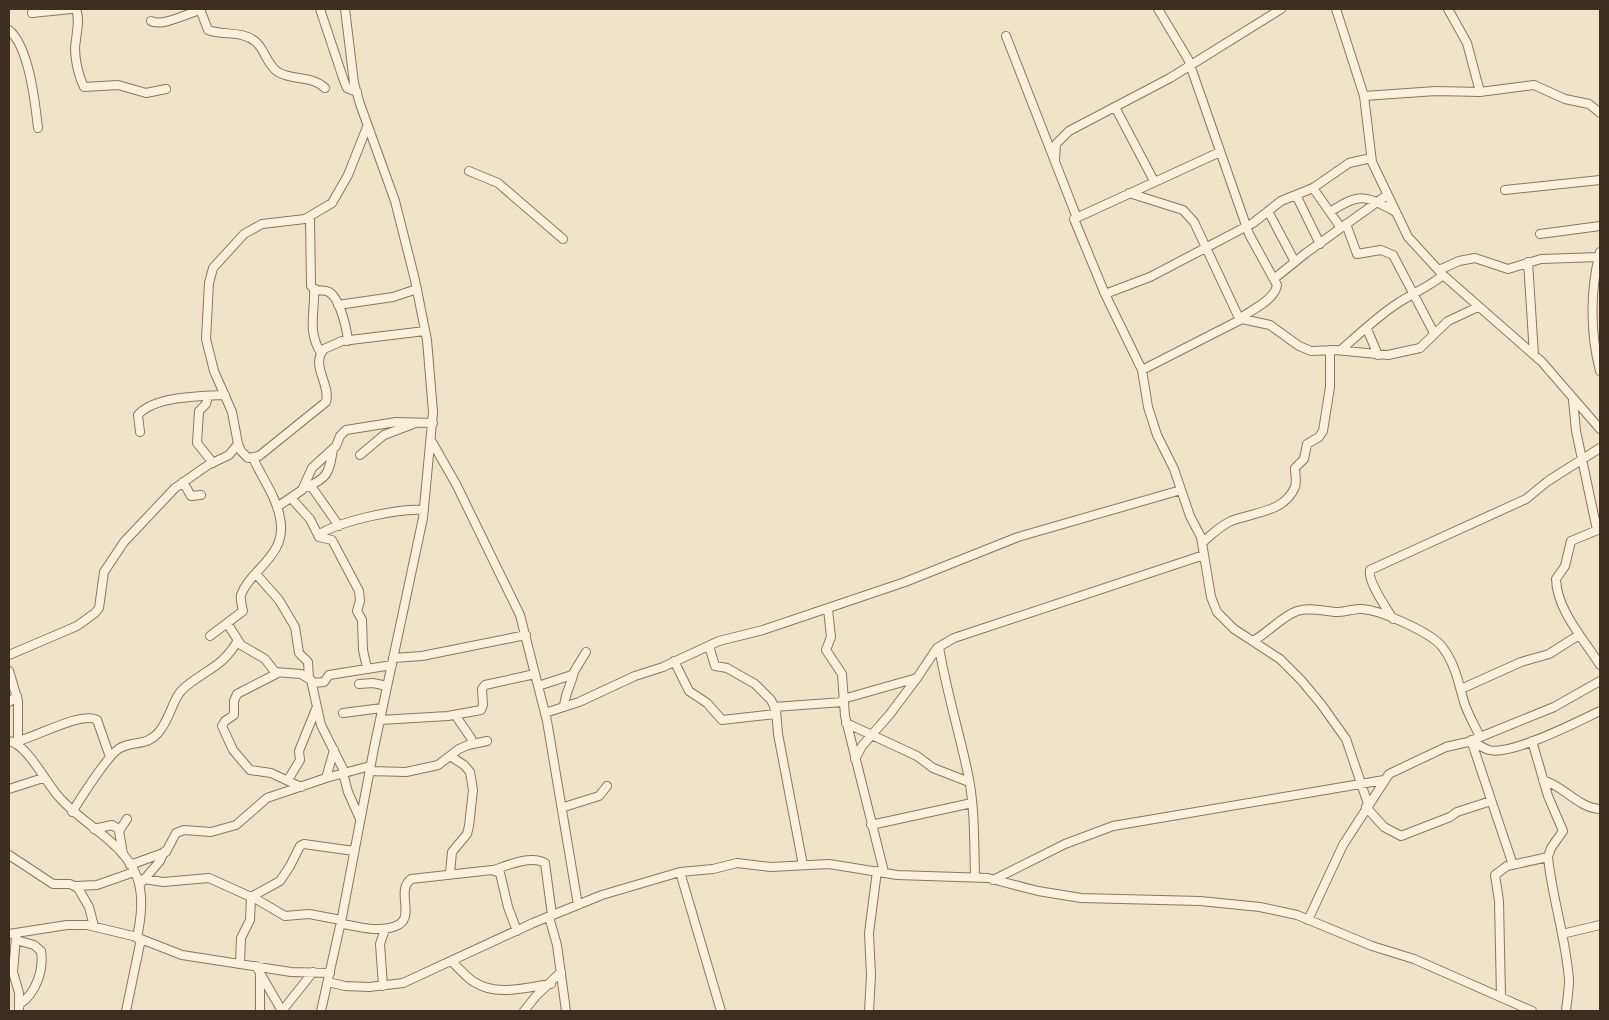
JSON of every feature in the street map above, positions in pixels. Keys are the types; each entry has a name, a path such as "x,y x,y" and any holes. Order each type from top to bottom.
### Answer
{"street":[{"path":"32,13 71,9"},
{"path":"76,9 79,16 75,42 76,54 84,87 92,88 109,84 146,92 166,89"},
{"path":"150,22 160,24 200,9 208,30 250,38 263,50 269,62 280,73 313,80 325,88"},
{"path":"320,9 347,88 357,92"},
{"path":"321,1011 341,922 382,708 424,510 433,423 432,380 426,331 395,201 367,127 357,92 345,9"},
{"path":"1142,370 1195,345 1237,320 1275,293 1277,285 1275,278 1253,243 1246,226 1190,64 1158,9"},
{"path":"1055,160 1056,144 1061,137 1170,78 1281,9"},
{"path":"1336,9 1364,96 1371,158 1394,211 1408,237 1441,273 1534,355 1600,429"},
{"path":"1448,9 1467,42 1480,92"},
{"path":"9,30 19,40 24,55 38,128"},
{"path":"1006,36 1055,160 1076,218 1074,219 1105,294 1142,370 1148,407 1157,434 1190,516 1203,542 1211,597 1217,612 1234,629 1280,659 1321,704 1346,740 1362,783 1367,806 1384,826 1401,836 1457,812 1491,801"},
{"path":"1364,96 1436,91 1480,92 1534,85 1565,99 1589,104 1600,112"},
{"path":"1115,107 1154,181"},
{"path":"367,127 340,191 332,203 310,217 262,224 244,234 213,268 209,283 206,339 214,371 232,412 238,444 244,456 253,458 294,430 326,402 326,394 318,363 321,353 331,345 426,331"},
{"path":"1076,218 1220,152"},
{"path":"1105,294 1150,277 1246,226 1281,201 1313,188 1349,163 1371,158"},
{"path":"469,170 498,183 563,239"},
{"path":"1506,190 1600,180"},
{"path":"1313,188 1330,212 1343,226 1356,253 1360,255 1381,250 1391,253 1415,294 1434,333"},
{"path":"1130,193 1183,210 1194,222 1237,320"},
{"path":"1296,195 1320,244"},
{"path":"1275,278 1387,195"},
{"path":"1330,212 1348,200 1359,197 1377,201 1394,211"},
{"path":"1268,211 1295,262"},
{"path":"310,217 312,263 310,283 314,290 311,332 313,341 321,353"},
{"path":"1540,234 1600,226"},
{"path":"1315,235 1331,236"},
{"path":"1341,350 1398,303 1415,294 1459,261 1476,258 1508,269 1528,262 1600,254 1595,282 1593,317 1594,348 1600,371"},
{"path":"1528,262 1534,355"},
{"path":"338,305 393,297 417,289"},
{"path":"314,290 329,292 338,305 347,328 348,341"},
{"path":"1463,313 1468,297"},
{"path":"1237,320 1246,319 1276,328 1305,349 1317,352 1341,350 1378,355 1416,350 1448,321 1478,307"},
{"path":"1367,329 1378,355"},
{"path":"1203,542 1229,522 1271,510 1284,501 1293,491 1296,484 1295,468 1304,459 1306,446 1311,440 1319,437 1323,431 1330,387 1330,350"},
{"path":"140,432 137,418 142,410 181,398 225,395"},
{"path":"208,396 206,404 199,411 197,443 213,463"},
{"path":"1573,400 1581,460 1599,530 1571,541 1565,566 1556,579 1562,601 1579,635 1600,665"},
{"path":"339,526 326,503 307,487 305,480 312,468 338,444 342,433 346,430 396,422 433,423"},
{"path":"360,456 384,435 417,422"},
{"path":"432,442 456,484 520,615 545,713 564,807 578,905"},
{"path":"9,655 77,626 95,613 99,608 104,572 113,557 146,518 183,482 213,463 230,455 238,444"},
{"path":"1393,620 1372,582 1369,575 1370,570 1526,499 1548,481 1600,448"},
{"path":"277,507 321,480 329,471 333,449"},
{"path":"210,636 243,611 241,596 256,574 269,562 277,544 281,527 277,507 253,458"},
{"path":"183,482 191,496 201,495"},
{"path":"545,713 564,707 709,646 828,609 905,582 1018,537 1181,490"},
{"path":"272,496 294,496"},
{"path":"294,496 310,519 318,535 323,539 328,538 332,540 359,591 360,602 357,611 362,620 363,650 367,668"},
{"path":"318,535 371,516 424,510"},
{"path":"855,759 939,647 954,638 1204,555"},
{"path":"256,574 279,600 295,626 299,653 308,662 316,709 344,773 348,792 360,819"},
{"path":"828,609 831,637 826,650 842,674 846,723 881,872 868,947 871,975 869,1011"},
{"path":"1253,641 1266,634 1289,615 1300,610 1320,609 1342,612 1360,609 1428,634 1438,642 1444,649 1461,689 1491,801 1513,865"},
{"path":"226,623 241,645 265,659 278,673"},
{"path":"301,787 272,773 250,770 233,750 222,726 225,721 234,715 234,701 237,694 278,673 302,674 310,681 324,682 329,675 526,635"},
{"path":"1461,689 1522,662 1549,654 1579,635"},
{"path":"72,812 110,758 121,748 144,743 158,733 167,721 180,692 229,656 238,640"},
{"path":"709,646 716,666 728,668 766,693 775,711 802,864"},
{"path":"939,647 949,700 969,782 972,803 975,877"},
{"path":"564,707 565,692 586,652"},
{"path":"674,661 689,691 707,703 722,720 843,701 917,678"},
{"path":"9,671 17,696 18,743 72,812 94,829 124,858 132,869 138,886 141,908 139,938 126,1011"},
{"path":"538,686 565,678 574,672"},
{"path":"380,720 455,715 482,709 482,689 484,686 535,674"},
{"path":"1308,920 1343,846 1384,780 1403,766 1428,754 1474,739 1554,707 1600,681"},
{"path":"359,684 373,683 387,686"},
{"path":"9,702 17,696"},
{"path":"343,713 382,708"},
{"path":"288,780 300,760 299,751 316,709"},
{"path":"1474,739 1493,750 1532,741 1600,711"},
{"path":"455,715 472,738 473,744"},
{"path":"9,741 18,743 78,718 93,718 96,720 110,758"},
{"path":"846,723 917,756 933,768 969,782"},
{"path":"9,855 52,884 97,885 164,852 170,848 173,835 176,833 184,830 211,832 236,825 267,798 344,773 370,769 406,772 438,765 459,749 487,741"},
{"path":"1532,741 1544,780 1564,831 1551,848 1548,857 1569,982 1566,1011"},
{"path":"326,778 334,750"},
{"path":"450,756 464,764 473,778 469,826 467,834 452,852 450,874"},
{"path":"9,789 44,778"},
{"path":"993,880 1064,844 1113,826 1287,798 1384,780"},
{"path":"1544,780 1552,783 1587,806 1600,809"},
{"path":"564,807 600,796 608,786"},
{"path":"871,825 972,803"},
{"path":"124,858 119,838 120,830 127,819"},
{"path":"94,829 112,825 120,830"},
{"path":"251,896 280,881 300,846 315,845 354,851"},
{"path":"138,886 160,861 164,852"},
{"path":"1501,997 1498,901 1495,875 1501,869 1548,857"},
{"path":"144,879 163,882 209,878 251,896 285,916 309,914 378,930 395,927 403,921 408,881 411,878 494,870 512,864 535,860 545,863 551,916 562,972 566,1011"},
{"path":"328,982 345,986 383,986 410,981 551,916 602,895 680,872 713,869 737,863 771,867 829,864 904,875 975,877 1081,898 1200,901 1260,907 1308,920 1422,963 1532,1011"},
{"path":"494,870 500,873 508,907 518,931"},
{"path":"680,872 721,1011"},
{"path":"75,886 89,907 94,926"},
{"path":"240,964 241,938 250,920 251,896"},
{"path":"14,935 67,925 94,926 139,938 182,955 256,966 330,973"},
{"path":"1562,934 1600,925"},
{"path":"383,986 380,944 385,928"},
{"path":"14,935 34,945 41,951 42,957 39,978 20,1008"},
{"path":"14,935 13,972 20,1008"},
{"path":"452,961 473,982 488,988 513,990 551,984"},
{"path":"256,966 282,1011 313,972"},
{"path":"524,1011 536,996 562,972"},
{"path":"260,974 260,1011"}]}
